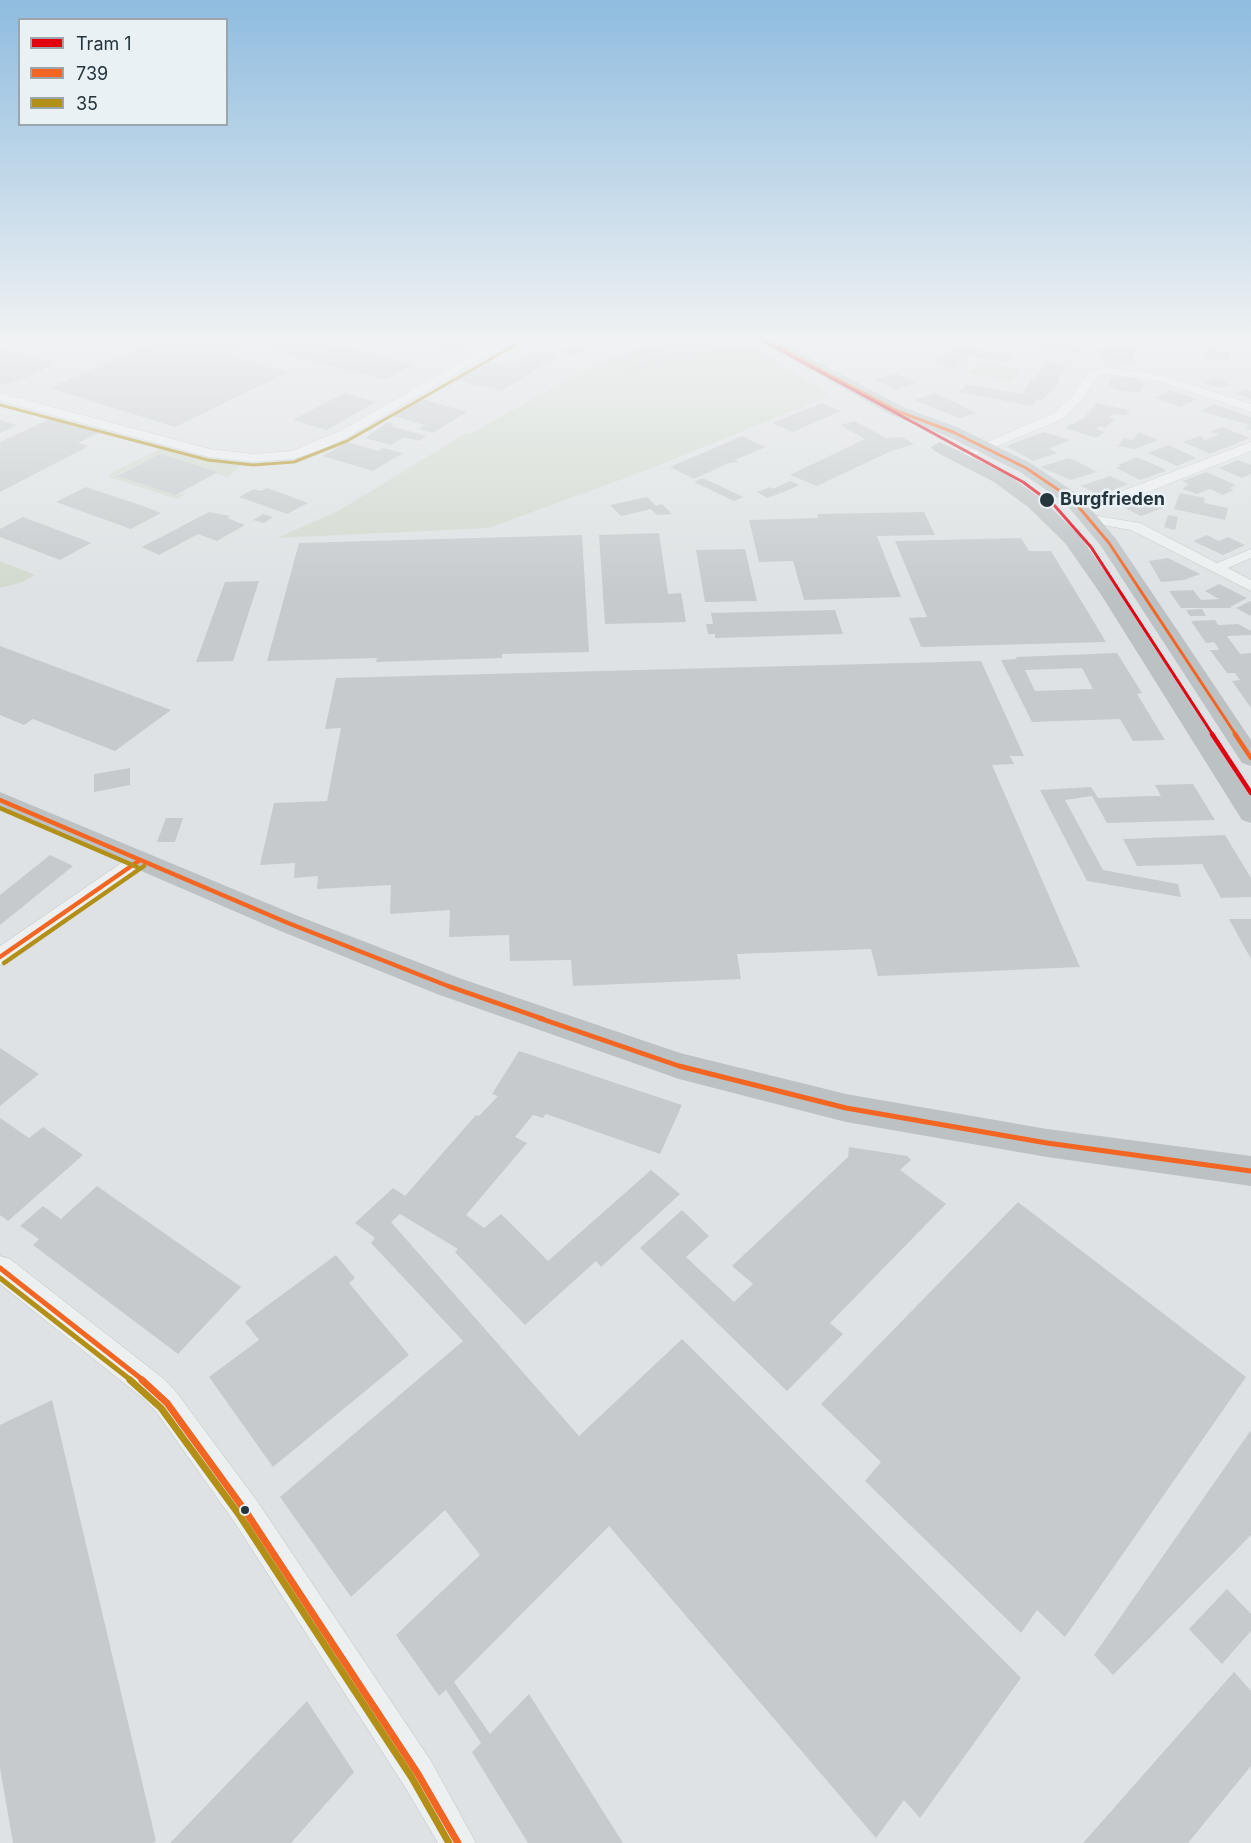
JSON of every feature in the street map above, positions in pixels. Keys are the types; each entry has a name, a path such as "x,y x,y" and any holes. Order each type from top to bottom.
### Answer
{"main road":[{"path":"911,423 933,443 1000,478 1035,503 1072,539 1110,592 1251,814"},
{"path":"926,423 985,447 1046,480 1087,514 1251,758"},
{"path":"0,800 288,923 448,986 679,1066 846,1108 1047,1143 1251,1171"}],"street":[{"path":"97,423 209,453 253,458 292,455 320,447 363,423"},
{"path":"959,457 1040,423"},
{"path":"1087,514 1251,446"},
{"path":"1087,514 1135,526 1251,586"},
{"path":"1217,568 1251,553"},
{"path":"0,957 140,860"},
{"path":"0,1269 154,1389 167,1403 246,1512 418,1774 458,1843"}],"shaded area":[{"path":"490,423 762,423 652,468 489,528 277,538 340,510 466,433 470,434"},
{"path":"162,448 243,463 228,477 160,454 117,475 176,495 185,494 177,499 109,477 111,473"},
{"path":"0,561 35,575 22,582 0,588"}],"building":[{"path":"0,423 17,425 0,433"},
{"path":"41,423 70,423 101,432 78,443 89,446 0,492 0,442"},
{"path":"162,423 183,423 175,427"},
{"path":"303,423 339,423 327,430"},
{"path":"387,423 427,436 419,441 405,437 391,445 365,438"},
{"path":"417,423 449,423 433,433 418,429 424,425"},
{"path":"772,423 814,423 793,432"},
{"path":"859,423 886,438 902,437 914,444 889,452 817,486 790,475 865,439 840,425"},
{"path":"1074,423 1111,423 1105,428 1100,426 1096,429 1105,432 1096,438 1065,428"},
{"path":"1243,423 1251,423 1251,430 1245,428 1250,425"},
{"path":"1222,427 1250,438 1210,454 1183,442 1200,436 1205,440 1211,438 1219,434 1209,432"},
{"path":"1044,432 1070,440 1049,449 1058,453 1033,461 1006,446"},
{"path":"1139,432 1158,440 1135,449 1118,446 1124,438 1133,440"},
{"path":"742,436 766,447 735,460 739,462 729,463 694,479 670,467"},
{"path":"347,442 378,451 383,448 403,453 373,471 323,456"},
{"path":"1168,445 1197,458 1177,466 1148,453"},
{"path":"160,454 218,472 176,495 117,476"},
{"path":"1137,457 1166,471 1140,480 1116,468"},
{"path":"1069,458 1097,472 1071,480 1040,467"},
{"path":"1238,460 1251,465 1251,474 1242,478 1219,468"},
{"path":"1206,472 1236,485 1230,488 1234,490 1223,495 1210,489 1197,494 1182,489 1189,484 1182,481"},
{"path":"1110,476 1128,484 1100,495 1081,486"},
{"path":"702,478 743,497 734,501 694,482"},
{"path":"790,481 799,485 782,493 773,489"},
{"path":"86,487 161,513 131,529 56,502"},
{"path":"770,487 781,493 767,498 757,492"},
{"path":"267,488 308,503 287,514 239,497 254,489 261,491"},
{"path":"1156,492 1165,497 1163,508 1141,516 1121,506"},
{"path":"1180,493 1205,498 1204,503 1228,508 1225,520 1174,509"},
{"path":"647,497 656,506 662,504 672,514 657,515 651,509 621,516 610,505"},
{"path":"209,512 231,516 227,518 245,525 217,541 198,534 159,555 142,547"},
{"path":"924,512 935,535 877,536 901,597 804,600 793,561 759,562 749,520 818,518 817,514"},
{"path":"263,514 273,517 264,523 253,520"},
{"path":"1168,515 1178,517 1175,530 1164,527"},
{"path":"23,517 91,543 60,560 0,537 0,529"},
{"path":"659,533 668,594 681,593 686,622 605,624 599,535"},
{"path":"582,535 589,652 502,654 502,658 376,662 377,658 267,661 299,543"},
{"path":"1207,535 1219,541 1228,537 1245,545 1223,555 1193,541"},
{"path":"1021,538 1029,551 1051,551 1106,642 921,647 909,618 927,617 895,541"},
{"path":"745,549 757,601 705,602 696,550"},
{"path":"1168,558 1200,574 1184,580 1161,582 1149,561"},
{"path":"259,581 233,661 196,662 225,582"},
{"path":"1219,584 1247,598 1230,607 1232,608 1181,608 1169,591 1193,590 1201,600 1219,599 1205,591"},
{"path":"1251,601 1251,616 1236,608"},
{"path":"1202,609 1206,616 1190,616 1186,610"},
{"path":"835,610 843,634 715,638 715,634 708,634 706,624 713,624 711,613"},
{"path":"1215,620 1218,625 1238,624 1251,631 1251,635 1227,636 1240,654 1251,653 1251,708 1232,681 1240,680 1235,673 1227,673 1210,650 1219,650 1217,646 1214,642 1206,643 1191,621"},
{"path":"0,646 171,710 115,751 33,719 24,725 0,715"},
{"path":"1117,653 1142,693 1137,694 1165,740 1133,741 1120,719 1032,722 1001,660 1017,659 1016,657","holes":["1082,668 1093,689 1035,691 1025,670"]},
{"path":"981,661 1024,756 1010,756 1014,764 992,765 1080,967 878,976 871,949 737,954 741,979 573,986 571,960 510,961 509,935 449,937 450,910 390,914 391,885 317,889 318,876 294,878 295,863 260,865 274,803 327,801 341,728 325,729 336,678"},
{"path":"130,768 130,785 94,792 94,774"},
{"path":"1193,784 1215,820 1107,823 1092,796 1065,800 1103,870 1178,884 1181,897 1087,881 1040,790 1091,787 1098,798 1161,796 1155,785"},
{"path":"166,818 183,818 175,842 157,842"},
{"path":"1225,835 1251,878 1251,897 1221,898 1202,864 1137,866 1123,839"},
{"path":"50,855 73,866 0,925 0,895"},
{"path":"1229,919 1251,919 1251,959"},
{"path":"0,1048 39,1074 0,1106"},
{"path":"519,1051 682,1105 660,1154 546,1114 543,1118 533,1115 515,1137 527,1143 466,1215 484,1228 501,1214 548,1261 651,1170 680,1194 601,1267 596,1261 525,1325 455,1252 458,1249 400,1214 391,1222 579,1436 682,1339 1021,1678 920,1818 904,1800 876,1838 609,1526 454,1682 490,1734 529,1694 623,1843 528,1843 472,1752 481,1743 446,1690 439,1696 396,1635 480,1555 445,1510 351,1597 280,1497 463,1341 371,1243 375,1238 355,1223 393,1188 405,1196 476,1115 479,1116 498,1096 492,1094"},
{"path":"0,1118 29,1138 43,1127 83,1155 8,1221 0,1215"},
{"path":"849,1147 907,1156 911,1160 900,1170 946,1204 830,1323 843,1334 787,1391 640,1248 682,1210 709,1236 686,1257 734,1302 753,1284 732,1266 848,1157"},
{"path":"97,1186 241,1287 178,1354 33,1245 39,1239 20,1226 43,1206 61,1219"},
{"path":"1018,1202 1246,1377 1065,1637 1037,1610 1021,1633 865,1481 881,1462 821,1404"},
{"path":"336,1255 355,1278 349,1283 409,1355 273,1467 209,1377 259,1340 245,1322"},
{"path":"52,1400 156,1841 153,1843 13,1843 0,1768 0,1425"},
{"path":"1251,1430 1251,1535 1113,1675 1094,1655"},
{"path":"1227,1589 1251,1614 1251,1631 1222,1664 1189,1629"},
{"path":"1234,1672 1251,1691 1251,1766 1188,1843 1083,1843"},
{"path":"307,1701 354,1772 291,1843 170,1843"}],"tram line":[{"name":"1","path":"914,423 1023,482 1054,505 1091,547 1251,793"}],"transit line":[{"name":"35","path":"68,423 208,460 253,465 294,462 347,441 379,423"},
{"name":"739","path":"929,423 953,432 1026,468 1072,499 1109,543 1251,758"},
{"name":"739","path":"0,800 288,923 448,986 679,1066 846,1108 1047,1143 1251,1171"},
{"name":"35","path":"0,808 137,867"},
{"name":"739","path":"0,957 140,860"},
{"name":"35","path":"4,963 144,866"},
{"name":"739","path":"0,1268 154,1389 167,1403 246,1512 418,1774 458,1843"},
{"name":"35","path":"0,1278 149,1395 161,1408 240,1516 412,1778 449,1843"}],"place":[{"name":"Burgfrieden","path":"1047,500"}]}
